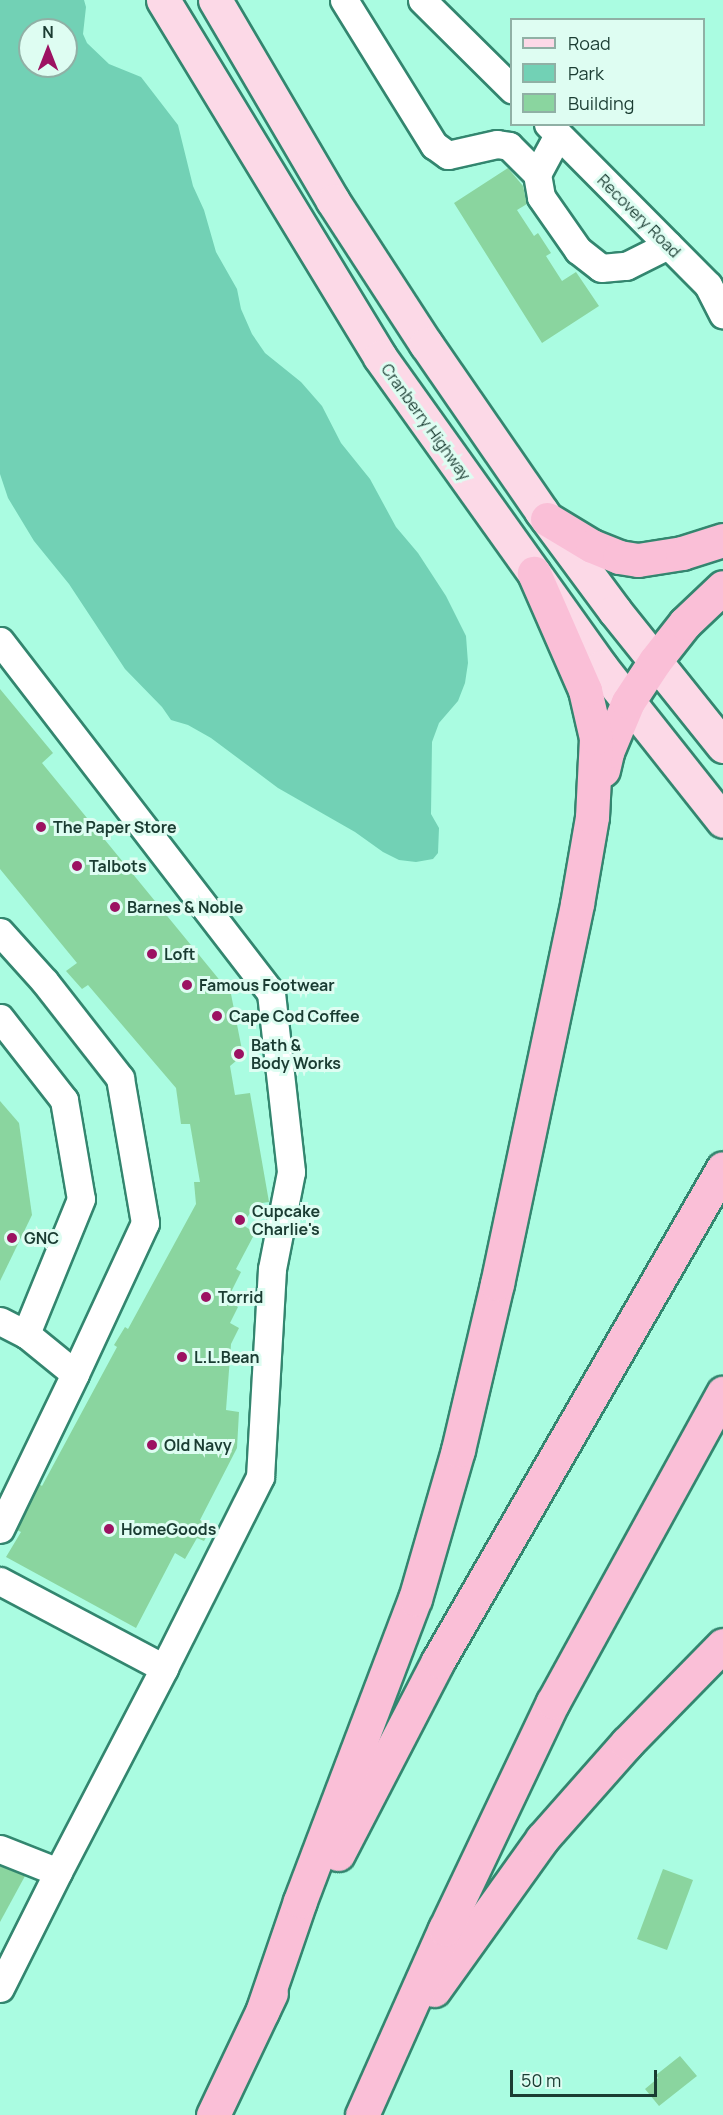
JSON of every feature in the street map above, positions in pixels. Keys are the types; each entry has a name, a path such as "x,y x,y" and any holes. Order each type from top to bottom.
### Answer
{"highway":[{"path":"547,519 592,546 619,557 638,560 682,553 723,540"},
{"path":"534,573 585,690 596,738 592,817"},
{"path":"262,2012 300,1901 415,1599 458,1450 548,1043 607,752 628,702 655,661 685,623 723,587"},
{"path":"213,2115 326,1879 438,1661 723,1168"},
{"path":"363,2115 445,1929 553,1702 723,1393"},
{"path":"363,2115 435,1987 542,1839 627,1743 723,1646"}],"main road":[{"name":"Cranberry Highway","path":"163,0 380,357 628,702 723,821"},
{"path":"215,0 333,201 426,344 547,519 723,746"}],"street":[{"path":"344,0 434,145 448,155 497,144 509,146 537,174"},
{"path":"422,0 510,87"},
{"path":"553,130 537,174 541,197 578,250 601,268 626,266 668,245"},
{"name":"Recovery Road","path":"553,130 708,285 723,314"},
{"path":"0,641 271,993 291,1172 272,1269 260,1477 0,1988"},
{"path":"0,932 45,982 120,1078 145,1223 75,1374 2,1518"},
{"path":"0,1018 64,1100 81,1199 26,1334"},
{"path":"0,1321 26,1334 75,1374"},
{"path":"0,1581 164,1668"},
{"path":"0,1849 58,1872"}],"green space":[{"path":"0,0 84,0 86,7 83,34 87,43 109,64 141,77 178,125 193,186 204,210 216,252 237,289 241,309 252,334 265,353 301,382 322,406 341,443 370,479 396,527 418,553 446,596 466,636 468,663 465,683 458,701 439,723 432,742 431,814 439,828 438,853 433,859 416,862 399,860 383,852 355,832 278,788 211,738 188,725 171,720 162,707 125,669 69,584 34,541 8,498 0,474"}],"building":[{"path":"508,168 523,186 527,204 517,210 534,236 538,233 551,253 546,256 562,281 576,272 599,306 542,343 454,203"},
{"path":"0,689 53,753 42,763 231,994 243,1055 230,1066 235,1095 250,1093 269,1202 255,1204 243,1225 255,1233 236,1269 241,1272 231,1292 236,1295 233,1304 238,1307 230,1323 239,1328 231,1344 226,1410 239,1412 237,1448 200,1520 212,1527 204,1541 197,1538 185,1559 175,1553 136,1628 6,1557 21,1532 17,1530 39,1484 42,1486 117,1347 114,1345 125,1327 128,1329 196,1204 194,1182 200,1182 190,1124 181,1124 176,1088 88,985 82,989 66,971 77,963 0,869"},
{"path":"0,1101 19,1123 32,1215 0,1281"},
{"path":"0,1866 25,1876 0,1922"},
{"path":"663,1869 693,1880 667,1950 637,1939"},
{"path":"680,2056 697,2076 659,2106 645,2089 658,2078 656,2075"}],"place":[{"name":"The Paper Store","path":"41,827"},
{"name":"Talbots","path":"77,866"},
{"name":"Barnes & Noble","path":"115,907"},
{"name":"Loft","path":"152,954"},
{"name":"Famous Footwear","path":"187,985"},
{"name":"Cape Cod Coffee","path":"217,1016"},
{"name":"Bath & Body Works","path":"239,1054"},
{"name":"Cupcake Charlie's","path":"240,1220"},
{"name":"GNC","path":"12,1238"},
{"name":"Torrid","path":"206,1297"},
{"name":"L.L.Bean","path":"182,1357"},
{"name":"Old Navy","path":"152,1445"},
{"name":"HomeGoods","path":"109,1529"}]}
